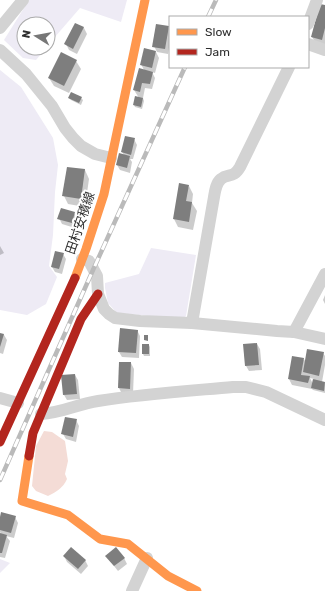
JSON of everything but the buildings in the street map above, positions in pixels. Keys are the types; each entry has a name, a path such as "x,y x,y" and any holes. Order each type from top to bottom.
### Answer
{"main road":[{"name":"田村安積線","path":"0,442 72,285 97,218 104,194 145,0"},
{"path":"98,294 81,319 33,433 22,501 68,515 100,539 128,544 168,576 197,591"}],"street":[{"path":"0,28 22,0"},
{"path":"309,21 317,0"},
{"path":"309,44 325,50"},
{"path":"0,50 26,74 52,106 65,128 81,146 95,154 111,158"},
{"path":"192,323 216,187 220,180 234,174 240,167 289,68"},
{"path":"82,259 89,262 97,276 98,294 104,309 115,318 294,332 325,339"},
{"path":"294,332 325,274"},
{"path":"41,414 50,414 92,402 125,397 246,387 266,392 325,420"},
{"path":"0,398 18,403"},
{"path":"132,591 147,558"}],"shaded area":[{"path":"29,0 127,0 121,22 80,8 56,36 56,16 19,16"},
{"path":"16,21 16,51 4,40"},
{"path":"21,56 39,56 36,60 23,58"},
{"path":"0,70 21,87 53,138 58,165 53,235 49,266 57,277 46,304 27,315 0,310"},
{"path":"151,248 196,255 186,316 182,319 117,313 108,303 105,283 139,274"},
{"path":"44,431 52,432 65,441 68,461 65,474 67,479 59,489 48,496 36,491 32,486 36,446"},
{"path":"0,559 10,563 0,573"}],"railway":[{"path":"208,16 216,0"},
{"path":"0,480 185,68"}],"traffic: slow":[{"path":"75,278 104,194 145,0"},
{"path":"29,456 22,501 68,515 100,539 128,544 168,576 197,591"}],"traffic: jam":[{"path":"0,442 75,278"},
{"path":"29,456 33,433 81,319 98,294"}]}
